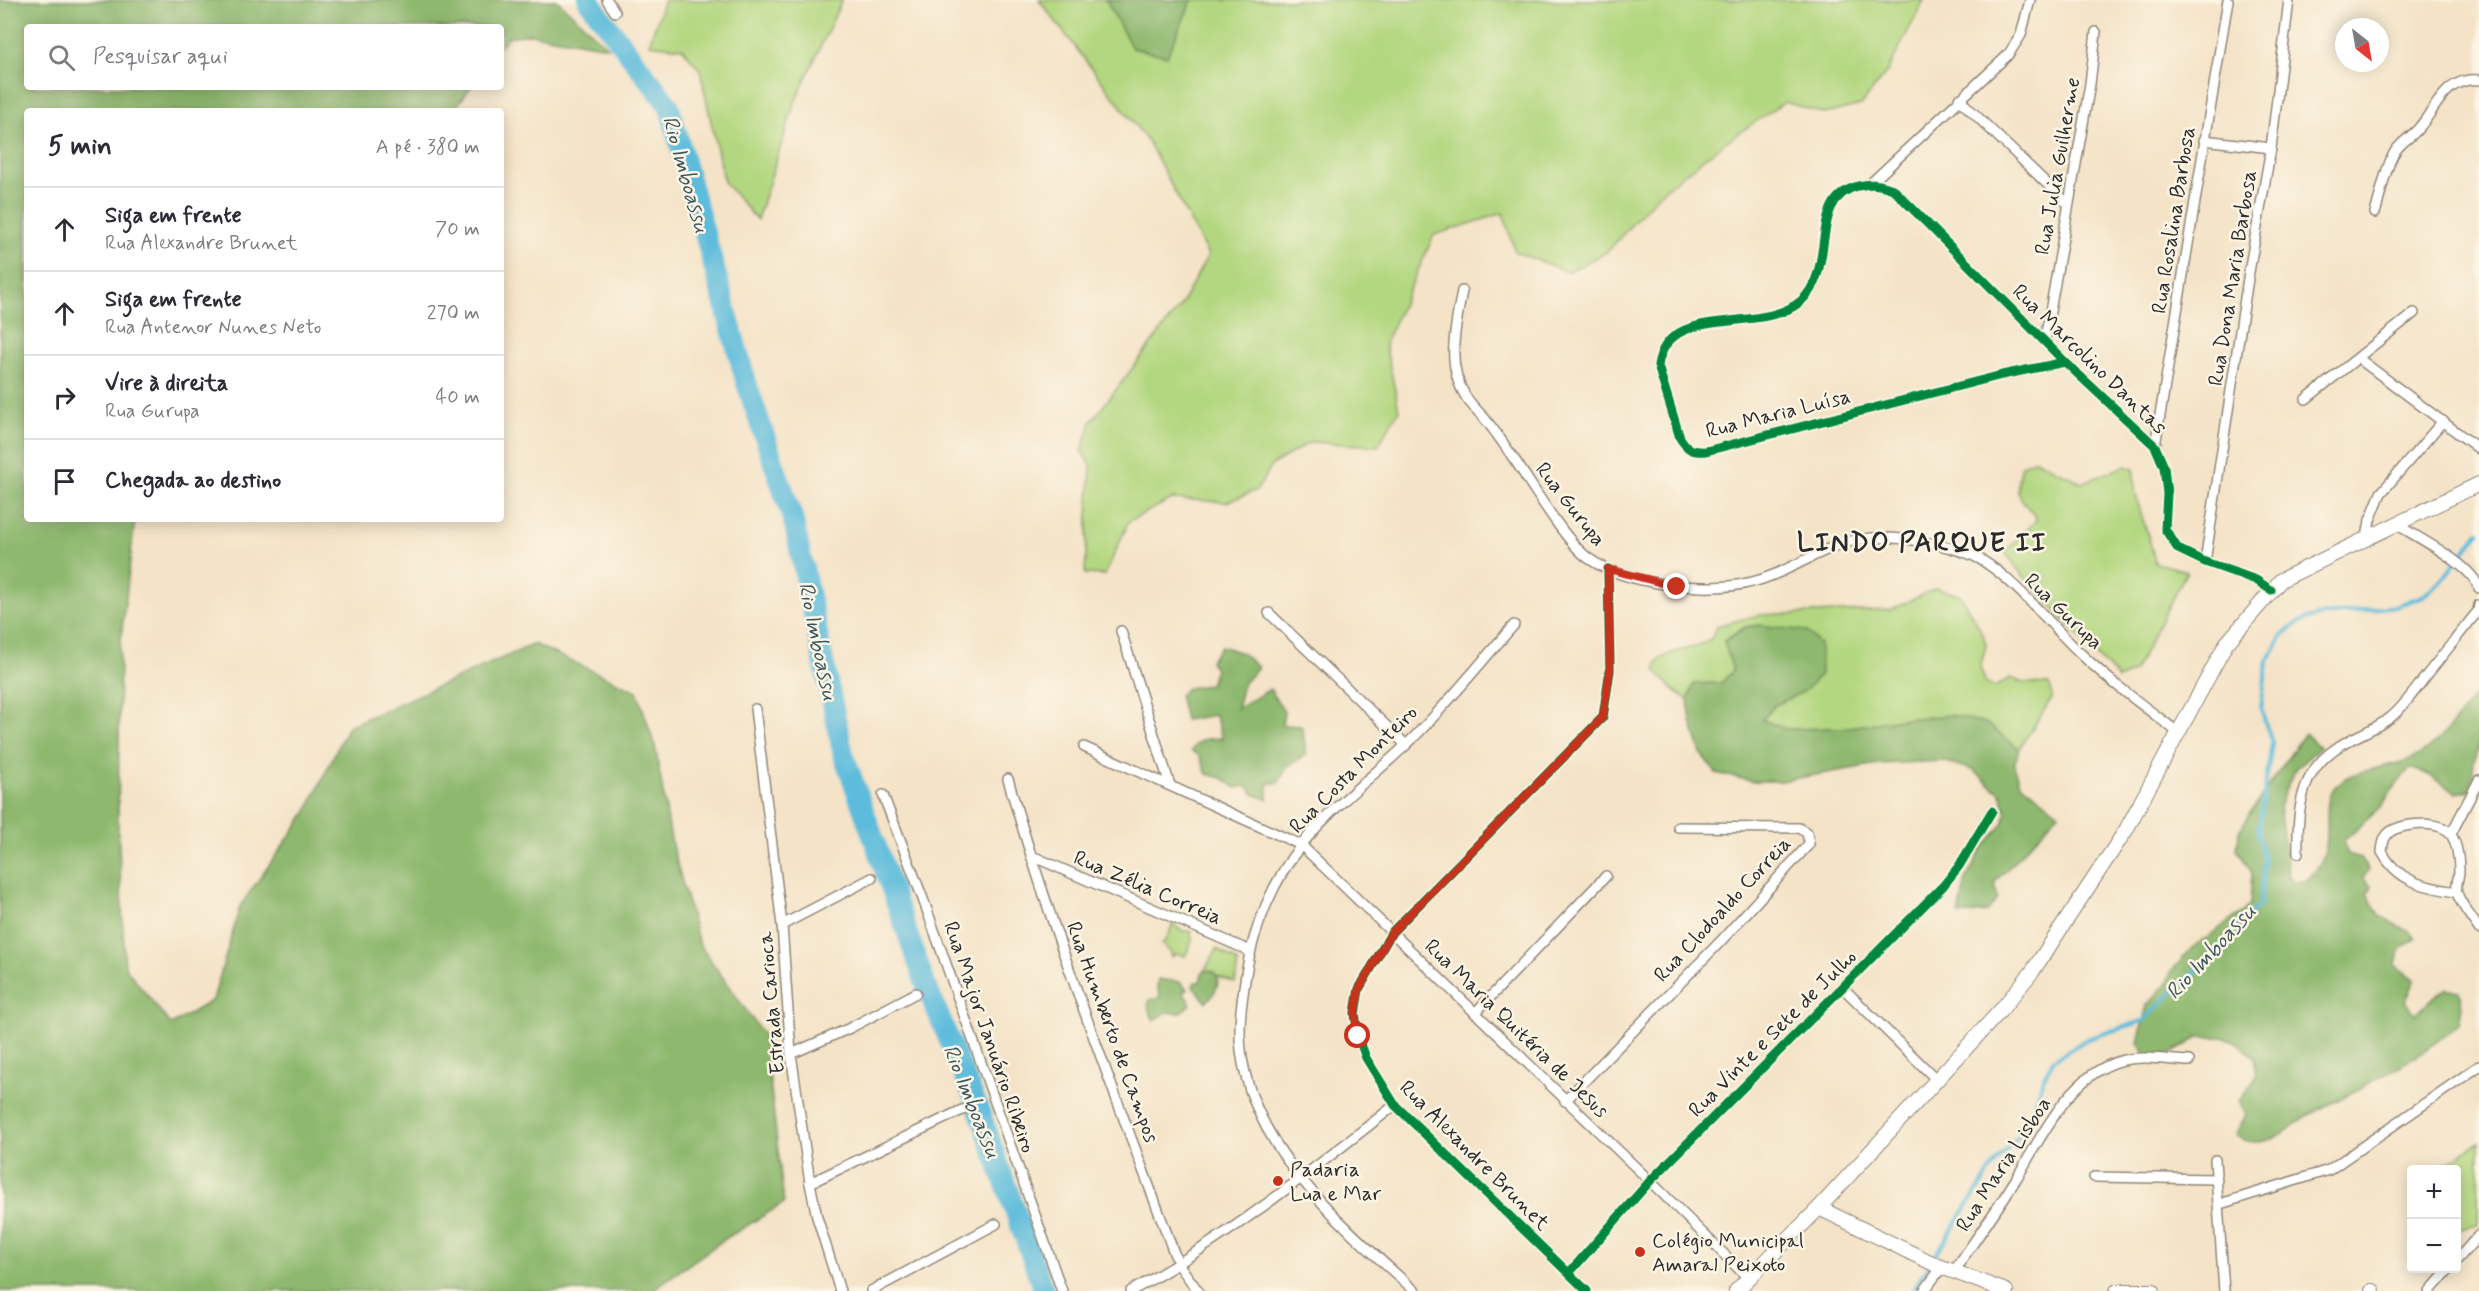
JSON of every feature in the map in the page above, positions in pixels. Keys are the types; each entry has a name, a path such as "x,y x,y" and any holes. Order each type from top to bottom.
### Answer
{"main road":[{"path":"1736,1291 1819,1208 1937,1080 2032,972 2126,830 2226,644 2271,590 2281,580 2479,484"},
{"path":"1819,1208 1919,1257 2006,1291"},
{"path":"2117,1291 2153,1291"}],"street":[{"path":"607,0 615,12"},
{"path":"1871,183 2008,55 2021,35 2028,16 2030,0"},
{"name":"Rua Rosalina Barbosa","path":"2155,446 2228,0"},
{"name":"Rua Dona Maria Barbosa","path":"2205,562 2249,272 2271,148 2289,0"},
{"name":"Rua Julia Guilherme","path":"2045,340 2090,84 2096,32"},
{"path":"2375,213 2391,157 2396,149 2417,130 2441,95 2462,81 2479,80"},
{"path":"1959,99 2068,204"},
{"path":"2204,140 2271,148"},
{"name":"Rua Marcolino Dantas","path":"1871,183 1893,189 2065,362 2155,446 2164,467 2167,494 2165,529 2178,549 2205,562 2256,580 2271,590"},
{"name":"Rua Maria Luísa","path":"1871,183 1845,189 1835,198 1827,216 1821,266 1802,300 1786,310 1765,318 1700,324 1678,332 1665,346 1658,366 1680,438 1686,447 1693,452 1706,451 2002,375 2065,362"},
{"name":"Rua Gurupa","path":"1462,291 1454,337 1454,360 1464,395 1506,447 1572,541 1587,558 1608,569 1677,587 1724,587 1755,582 1847,543 1868,539 1926,543 1967,552 1990,565 2079,653 2121,689 2179,733"},
{"path":"2306,399 2414,313"},
{"path":"2358,358 2479,448"},
{"path":"2367,538 2370,520 2381,493 2443,421"},
{"path":"2396,524 2465,568 2476,580 2479,588"},
{"name":"Rua Alexandre Brunet","path":"1587,1291 1395,1105 1366,1058 1358,1036 1355,1013 1359,989 1392,932 1603,717 1610,670 1608,569"},
{"path":"2298,853 2303,788 2311,772 2321,759 2338,747 2390,718 2478,611 2479,605"},
{"path":"1269,613 1406,745"},
{"name":"Rua Costa Monteiro","path":"1414,1291 1344,1225 1301,1179 1284,1155 1261,1114 1246,1076 1239,1019 1250,951 1264,912 1282,874 1301,845 1323,820 1406,745 1514,625"},
{"path":"1121,631 1170,785"},
{"name":"Estrada Carioca","path":"755,709 782,925 791,1054 817,1217 840,1291"},
{"name":"Rua Maria Quitéria de Jesus","path":"1084,747 1301,845 1749,1279"},
{"name":"Rua Humberto de Campos","path":"1008,779 1084,1009 1179,1265 1198,1291"},
{"path":"2451,834 2479,780"},
{"name":"Rua Major Januário Ribeiro","path":"883,795 923,899 1062,1291"},
{"name":"Rua Vinte e Sete de Julho","path":"1569,1273 1650,1181 1943,886 1959,866 1992,812"},
{"path":"2456,892 2409,882 2398,874 2382,852 2383,839 2389,831 2399,827 2430,825 2442,828 2451,834 2458,861 2456,892 2479,929"},
{"name":"Rua Clodoaldo Correia","path":"1565,1101 1720,942 1809,844 1807,833 1799,828 1678,827"},
{"name":"Rua Zélia Correia","path":"1032,856 1250,951"},
{"path":"1475,1013 1606,876"},
{"path":"782,925 872,878"},
{"path":"1842,987 1937,1080"},
{"path":"791,1054 850,1029 916,993"},
{"name":"Rua Maria Lisboa","path":"1924,1291 2015,1180 2051,1119 2081,1085 2101,1070 2119,1061 2138,1058 2189,1061"},
{"path":"2220,1204 2328,1170 2479,1066"},
{"path":"1131,1291 1179,1265 1301,1179 1395,1105"},
{"path":"810,1182 962,1110"},
{"path":"2215,1160 2220,1204 2224,1291"},
{"path":"2094,1177 2217,1179"},
{"path":"871,1291 996,1224"},
{"path":"2461,1256 2479,1235"},
{"path":"2430,1291 2446,1273"}],"green space":[{"path":"0,0 557,0 608,47 530,34 508,37 504,42 504,24 24,24 24,90 469,90 455,108 24,108 24,522 135,522 120,647 118,828 125,967 171,1025 213,1000 240,906 306,813 348,726 534,644 637,691 655,746 672,845 699,944 765,1037 784,1203 725,1239 651,1291 0,1291"},
{"path":"664,0 842,0 795,102 757,220 724,182 700,70 682,48 649,44"},
{"path":"1039,0 1106,0 1132,48 1167,55 1192,0 1924,0 1887,72 1861,105 1825,114 1785,102 1724,143 1659,194 1607,252 1568,272 1515,252 1503,213 1434,235 1385,343 1399,410 1378,446 1310,442 1272,465 1257,490 1227,502 1172,499 1129,521 1105,575 1085,574 1091,465 1082,452 1091,422 1181,305 1208,255 1149,143"},
{"path":"1106,0 1192,0 1167,56 1132,48"},
{"path":"2035,459 2082,483 2125,466 2134,469 2138,505 2155,563 2187,571 2134,672 2118,679 2020,572 2005,552 2037,519 2019,496 2018,491 2021,466"},
{"path":"1936,588 1960,595 1983,634 1986,646 1980,667 1986,684 1995,687 2010,678 2025,683 2050,684 2052,698 2019,749 1986,723 1903,719 1843,728 1786,729 1762,720 1775,705 1805,691 1759,625 1745,627 1724,641 1733,671 1721,683 1694,684 1688,700 1671,688 1655,670 1658,660 1711,639 1717,626 1758,615 1891,610"},
{"path":"1759,625 1806,631 1820,644 1821,674 1805,691 1775,705 1762,720 1786,729 1843,728 1951,715 1986,723 2019,749 2014,766 2020,782 2059,813 1995,882 1998,899 1987,912 1959,915 1966,879 1982,849 2003,824 2006,813 2002,795 1973,770 1943,761 1878,764 1781,781 1751,781 1716,773 1701,754 1691,721 1688,700 1694,684 1721,683 1733,671 1724,641 1746,627"},
{"path":"1221,646 1242,653 1258,667 1243,684 1237,709 1270,689 1284,712 1282,725 1301,726 1303,729 1307,754 1288,766 1279,782 1268,784 1268,799 1255,795 1247,786 1236,788 1222,778 1207,774 1199,755 1191,751 1201,741 1222,738 1215,715 1185,720 1179,695 1187,688 1210,685 1215,669 1210,661"},
{"path":"2479,691 2479,748 2474,761 2471,790 2456,793 2429,775 2411,768 2391,791 2383,805 2343,842 2348,854 2361,858 2369,870 2363,878 2372,887 2367,893 2379,916 2410,932 2415,939 2401,949 2395,965 2415,980 2405,1002 2416,1014 2447,988 2459,991 2462,1006 2459,1024 2406,1062 2309,1115 2274,1138 2253,1142 2239,1138 2235,1135 2246,1114 2239,1101 2257,1076 2254,1057 2241,1045 2223,1037 2199,1037 2171,1054 2146,1056 2138,1043 2147,1005 2165,985 2173,969 2193,947 2244,911 2250,903 2252,873 2237,849 2239,833 2246,819 2305,733 2320,748 2297,767 2279,807 2289,876 2293,881 2306,880 2322,860 2327,839 2329,799 2332,791 2340,782 2362,772 2413,758 2423,752 2446,731"},
{"path":"1172,924 1183,931 1191,931 1192,941 1185,956 1177,954 1171,957 1171,952 1161,944 1167,938"},
{"path":"1217,949 1238,962 1235,983 1204,971"},
{"path":"1209,970 1217,976 1218,981 1213,994 1206,1002 1193,986 1195,982 1200,982 1202,973"},
{"path":"1158,979 1180,982 1187,989 1183,992 1191,1004 1180,1013 1167,1012 1154,1021 1148,1008 1149,1000 1160,998"},
{"path":"2479,1142 2478,1225 2461,1229 2461,1165 2443,1165"}],"waterway":[{"name":"Rio Imboassu","path":"588,0 669,106 747,385 793,519 843,753 925,983 978,1108 1044,1291"},
{"name":"Rio Imboassu","path":"1912,1291 1996,1162 2027,1127 2040,1086 2053,1060 2087,1039 2143,1021 2204,963 2260,904 2264,861 2258,833 2272,743 2261,709 2267,662 2281,637 2297,623 2317,616 2396,606 2423,596 2443,579 2479,532"}],"cycle path":[{"path":"2065,362 2002,375 1706,451 1691,449 1680,438 1658,366 1665,346 1679,333 1697,326 1763,317 1784,311 1801,301 1812,287 1822,254 1827,219 1842,193 1867,184 1893,189 2065,362 2155,446 2164,467 2167,494 2165,529 2178,549 2205,562 2256,580 2271,590"},
{"path":"1587,1291 1395,1105 1366,1058 1358,1036 1355,1013 1359,989 1392,932 1603,717 1610,670 1608,569"},
{"path":"1569,1273 1650,1181 1943,886 1959,866 1992,811"}],"place":[{"name":"Padaria Lua e Mar","path":"1278,1181"},
{"name":"Colégio Municipal Amaral Peixoto","path":"1640,1252"}],"district":[{"name":"LINDO PARQUE II","path":"1922,542"}],"route":[{"path":"1358,1036 1355,1013 1359,989 1392,932 1603,717 1610,670 1608,569 1677,587"}]}
